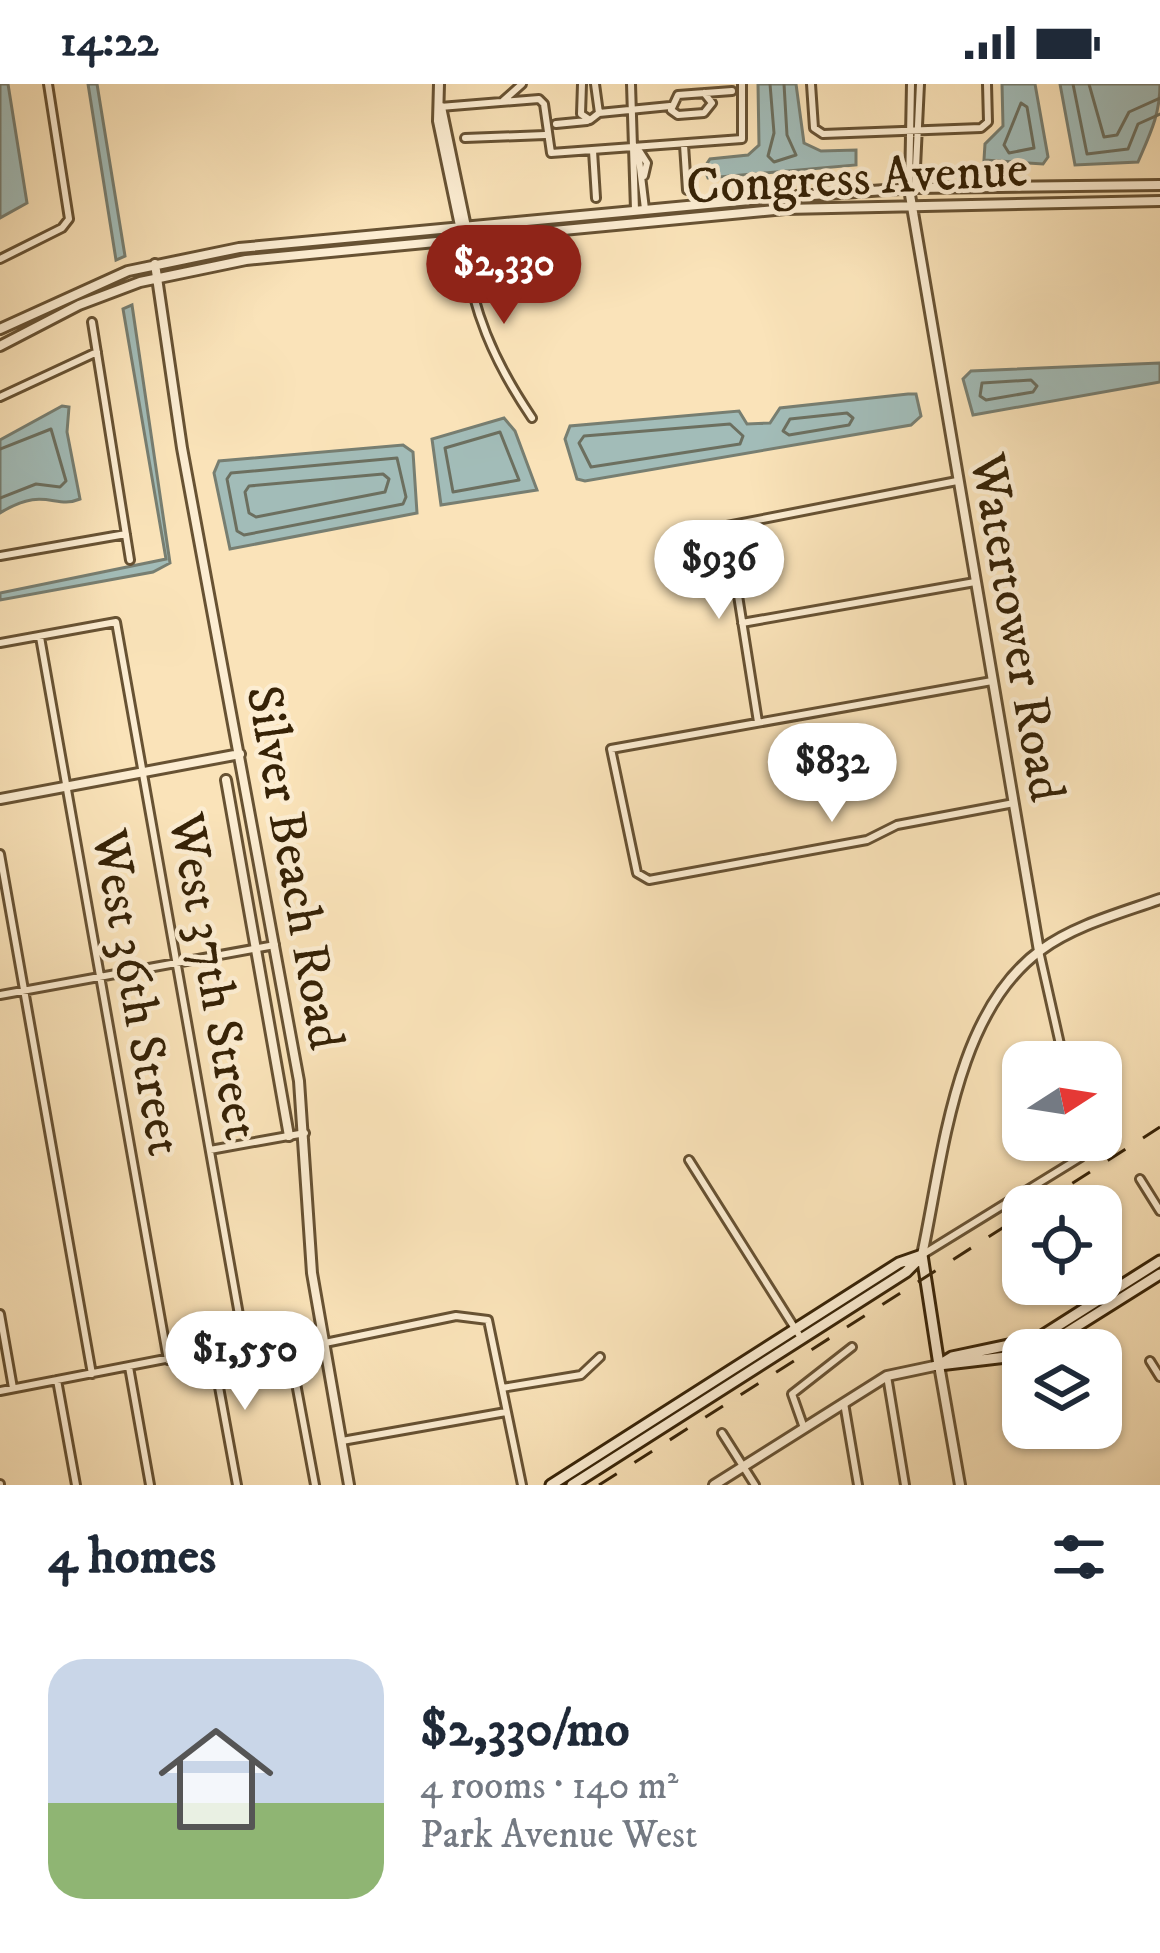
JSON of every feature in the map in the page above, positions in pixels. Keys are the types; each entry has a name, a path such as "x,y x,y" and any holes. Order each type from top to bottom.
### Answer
{"main road":[{"path":"572,1485 899,1263 922,1255 939,1365"},
{"path":"939,1365 952,1357 1037,1339 1160,1261"},
{"path":"1072,1329 1160,1274"},
{"path":"551,1485 798,1333"},
{"path":"939,1365 1002,1358"}],"street":[{"path":"0,259 62,228 69,219 48,84"},
{"path":"439,84 481,328 532,418"},
{"path":"582,84 581,114 590,120"},
{"path":"631,84 640,210"},
{"path":"440,107 525,100 544,104 549,151 637,150 744,138 742,84"},
{"path":"811,84 817,132 984,127 987,84"},
{"path":"911,202 916,84"},
{"path":"596,85 599,113"},
{"path":"494,103 520,87 525,100"},
{"path":"670,106 677,95 732,91"},
{"path":"670,106 678,115 704,113 712,103 704,93"},
{"path":"556,124 590,120 599,113 670,106"},
{"path":"465,138 547,135"},
{"path":"684,145 687,190"},
{"path":"637,150 643,179 640,210"},
{"path":"593,152 596,198"},
{"name":"Congress Avenue","path":"0,329 85,287 154,264 239,248 912,189 1160,185"},
{"name":"Congress Avenue","path":"0,346 79,304 156,277 246,260 911,202 1160,201"},
{"name":"Watertower Road","path":"911,202 1039,951 1059,1041"},
{"name":"Silver Beach Road","path":"154,264 182,448 241,754 305,1133 312,1273 349,1485"},
{"path":"92,322 130,560"},
{"path":"0,397 97,352"},
{"path":"758,723 727,526 957,481"},
{"path":"0,556 126,534"},
{"path":"740,623 975,582"},
{"name":"West 37th Street","path":"40,636 116,622 244,1342"},
{"path":"0,644 40,636"},
{"name":"West 36th Street","path":"40,636 168,1360"},
{"path":"992,681 611,749 640,877 649,880 866,840 897,825 1014,802"},
{"path":"0,799 241,754"},
{"name":"Silver Beach Road","path":"226,780 289,1136"},
{"path":"0,854 92,1374"},
{"path":"922,1255 964,1058 1012,977 1039,951 1160,899"},
{"path":"0,995 274,945"},
{"path":"210,1150 305,1133"},
{"path":"689,1160 798,1333"},
{"path":"922,1255 1073,1161"},
{"path":"1140,1179 1160,1211"},
{"path":"0,1314 13,1388"},
{"path":"325,1343 456,1316 488,1320 522,1485"},
{"path":"0,1391 322,1328"},
{"path":"287,1334 315,1485"},
{"path":"804,1428 792,1394 852,1347"},
{"path":"212,1349 237,1485"},
{"path":"502,1388 580,1376 600,1357"},
{"path":"1150,1360 1160,1377"},
{"path":"714,1485 887,1376 939,1365 960,1485"},
{"path":"129,1367 150,1485"},
{"path":"887,1376 905,1485"},
{"path":"57,1380 76,1485"},
{"path":"844,1402 858,1485"},
{"path":"342,1442 506,1412"},
{"path":"722,1432 755,1485"}],"water":[{"path":"0,84 8,84 27,203 0,218"},
{"path":"88,84 97,84 125,256 116,260"},
{"path":"758,84 796,84 804,143 821,151 856,150 856,165 708,178 704,168 710,159 748,155 759,145"},
{"path":"1002,84 1035,84 1048,157 1043,164 984,160 985,144 1003,126"},
{"path":"1060,84 1160,84 1156,115 1138,162 1075,165"},
{"path":"132,305 170,563 153,572 0,600 0,593 166,559 123,309"},
{"path":"1160,363 1160,382 973,415 963,379 971,371"},
{"path":"916,394 921,416 911,425 585,481 577,479 565,439 570,426 739,411 747,424 770,423 780,408"},
{"path":"62,406 69,407 67,432 80,499 38,499 0,513 0,440"},
{"path":"504,418 515,431 537,490 441,505 432,439"},
{"path":"403,445 413,452 417,513 230,549 214,473 219,461"}],"railway":[{"path":"1070,1185 1160,1127"},
{"path":"599,1485 1002,1228"}]}
